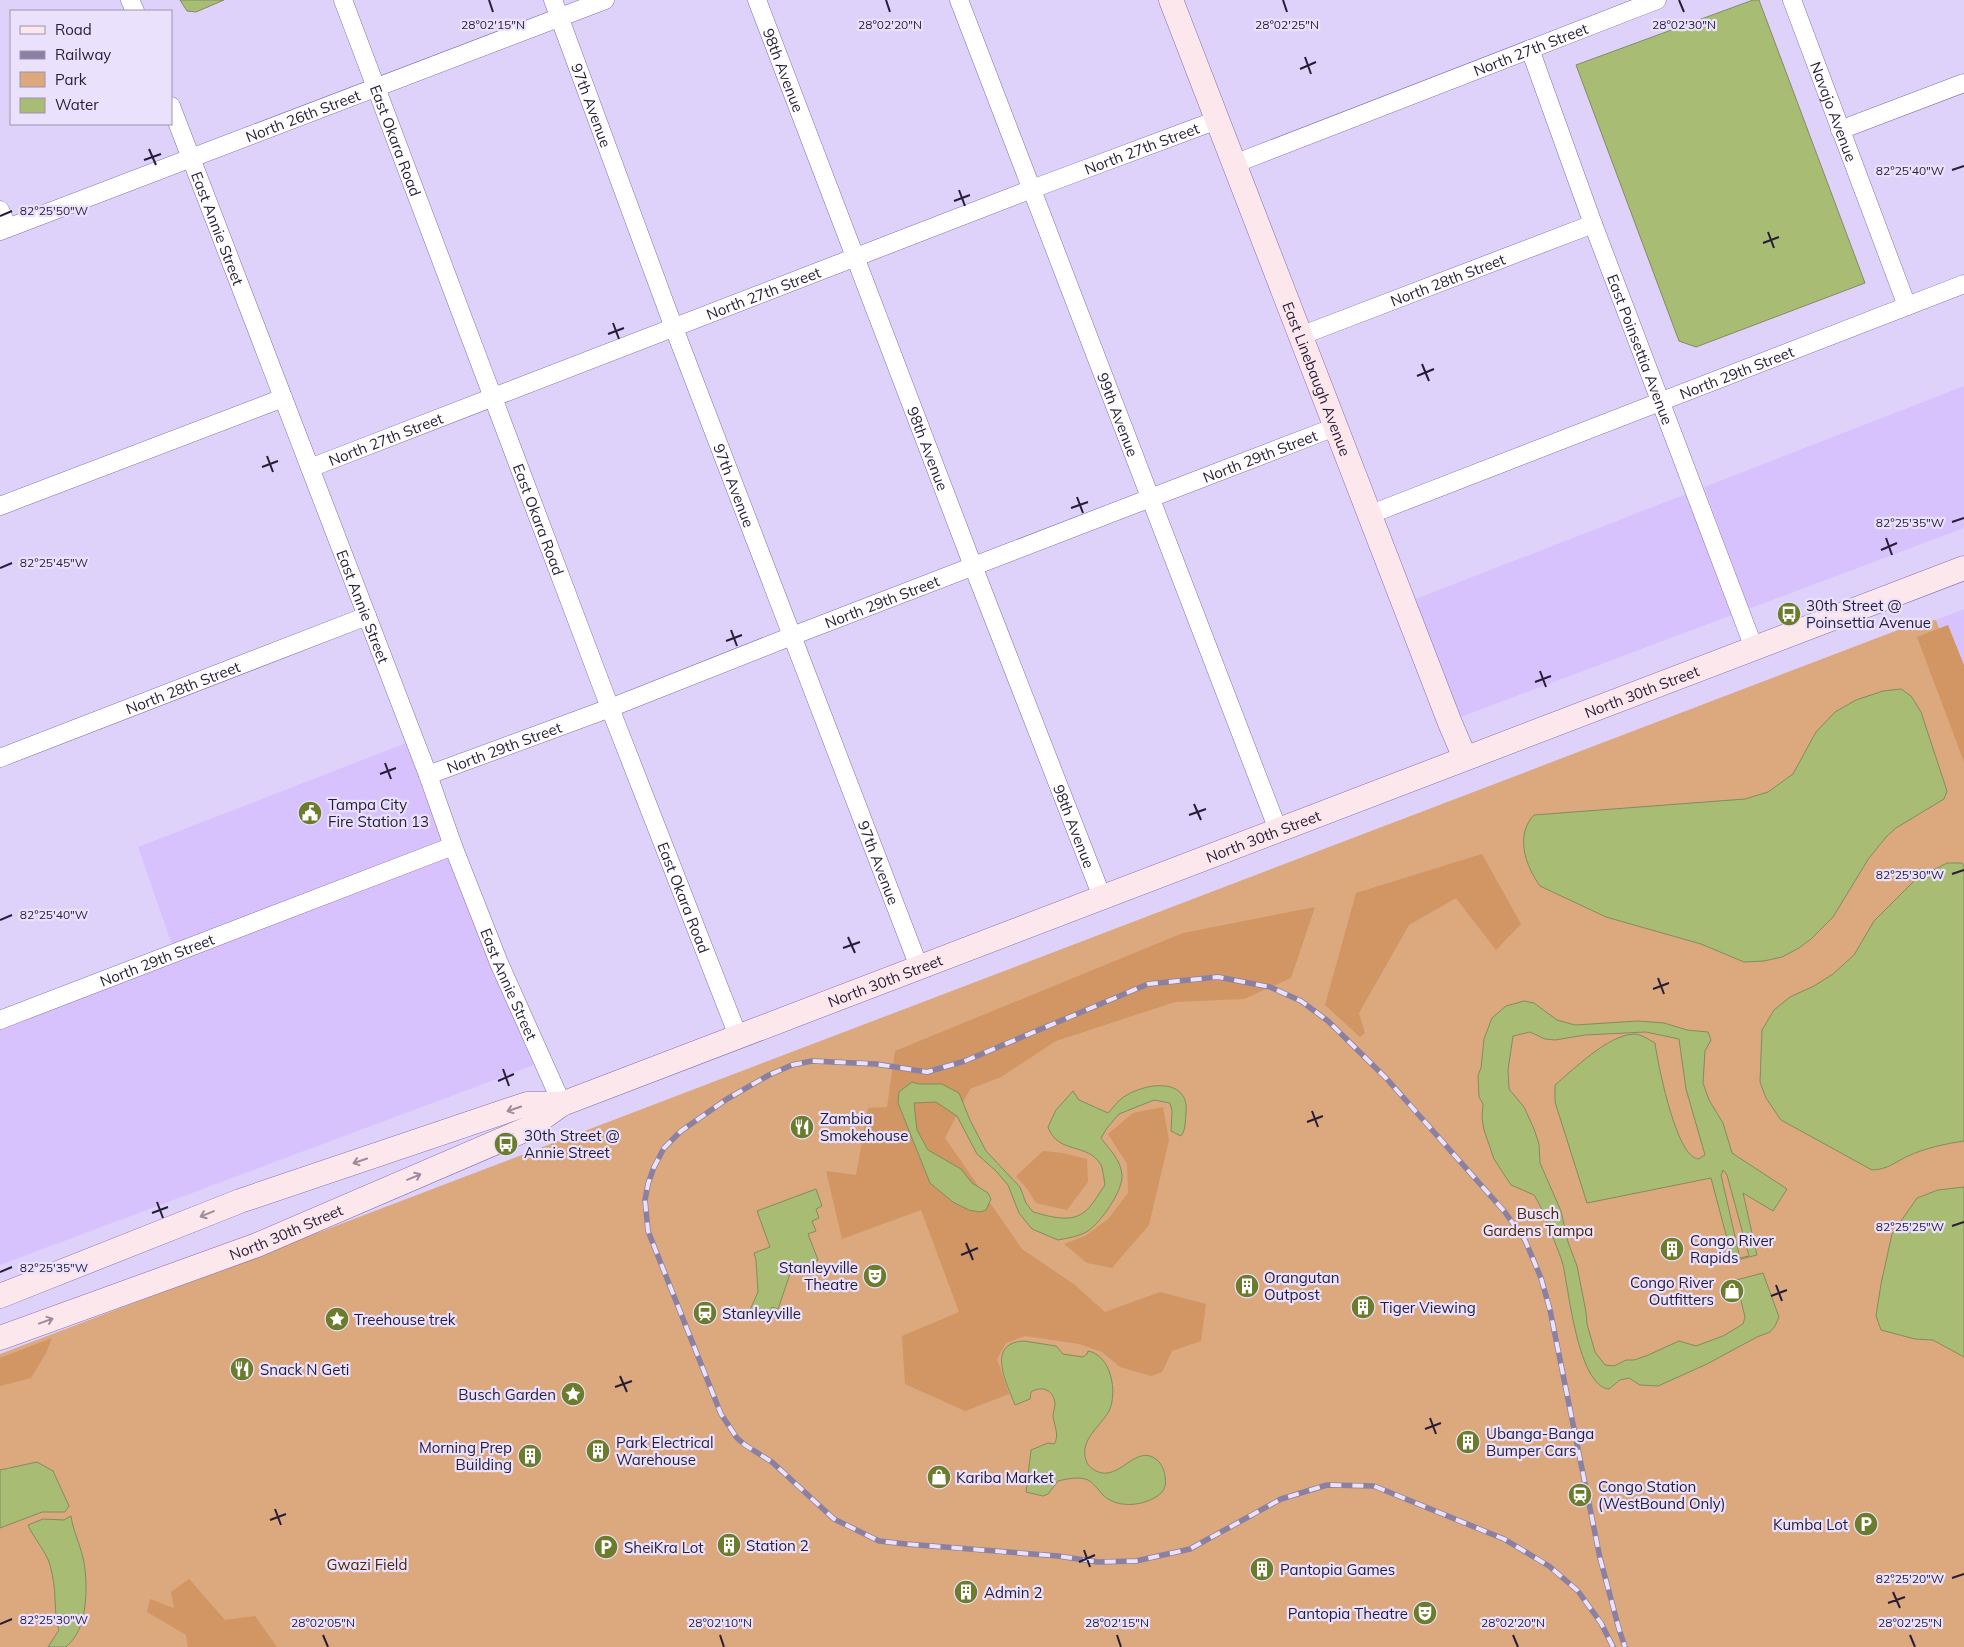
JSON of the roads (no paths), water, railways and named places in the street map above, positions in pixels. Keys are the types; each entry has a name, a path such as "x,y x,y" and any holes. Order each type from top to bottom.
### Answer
{"main road":[{"name":"East Linebaugh Avenue","path":"1172,0 1335,427 1371,514 1465,758"},
{"name":"North 30th Street","path":"0,1338 257,1245 527,1129 562,1104 1964,568"},
{"name":"North 30th Street","path":"0,1296 240,1201 527,1104 562,1104"}],"street":[{"name":"East Okara Road","path":"343,0 610,708 738,1036"},
{"name":"97th Avenue","path":"553,0 674,328 920,967"},
{"name":"North 26th Street","path":"4,229 605,0"},
{"name":"98th Avenue","path":"757,0 973,566 1102,897"},
{"name":"99th Avenue","path":"958,0 1278,830"},
{"name":"North 27th Street","path":"1234,164 1657,0"},
{"name":"Navajo Avenue","path":"1792,0 1907,306"},
{"name":"East Poinsettia Avenue","path":"1530,49 1593,224 1754,648"},
{"path":"1840,130 1964,83"},
{"name":"East Annie Street","path":"172,109 428,776 453,846 499,963 562,1104"},
{"name":"North 27th Street","path":"310,468 1032,189 1218,120"},
{"path":"0,210 4,229"},
{"name":"North 28th Street","path":"1300,336 1593,224"},
{"name":"North 29th Street","path":"1371,514 1964,284"},
{"path":"0,506 283,398"},
{"name":"North 29th Street","path":"428,776 610,708 1335,427"},
{"name":"North 28th Street","path":"0,758 367,616"},
{"name":"North 29th Street","path":"0,1020 453,846"}],"water":[{"path":"180,0 224,0 196,12 187,11"},
{"path":"1753,0 1759,0 1865,283 1696,347 1679,341 1576,65"},
{"path":"1901,689 1911,696 1921,712 1947,791 1944,799 1896,828 1887,836 1869,858 1833,917 1811,939 1782,957 1764,961 1744,962 1701,944 1606,917 1540,886 1530,869 1526,860 1524,841 1528,823 1534,815 1745,799 1768,792 1793,774 1816,732 1835,712 1856,700 1883,691"},
{"path":"1947,863 1962,863 1964,866 1964,1141 1928,1149 1908,1156 1887,1167 1872,1170 1781,1120 1766,1098 1760,1082 1762,1030 1774,1010 1790,997 1814,986 1833,974 1854,955 1874,921 1916,879"},
{"path":"1524,1001 1534,1003 1557,1020 1575,1025 1638,1021 1664,1023 1687,1030 1708,1032 1711,1040 1705,1051 1703,1083 1709,1100 1723,1123 1732,1153 1787,1189 1773,1211 1743,1193 1757,1255 1733,1261 1711,1178 1587,1203 1555,1102 1555,1085 1591,1054 1613,1041 1633,1034 1647,1038 1655,1043 1663,1085 1679,1135 1691,1155 1698,1159 1705,1155 1686,1089 1679,1039 1646,1032 1585,1035 1555,1040 1545,1039 1530,1032 1513,1036 1508,1070 1509,1089 1524,1107 1534,1129 1539,1144 1540,1163 1561,1211 1568,1242 1577,1266 1587,1324 1595,1352 1605,1365 1614,1366 1626,1360 1634,1360 1679,1341 1696,1346 1723,1336 1743,1324 1745,1317 1736,1280 1763,1273 1779,1317 1770,1332 1658,1386 1640,1385 1629,1378 1620,1380 1609,1389 1598,1384 1582,1355 1562,1262 1542,1211 1534,1195 1511,1185 1494,1159 1484,1130 1482,1118 1483,1104 1479,1097 1478,1075 1481,1068 1484,1039 1492,1018 1506,1006","holes":["1723,1170 1727,1175 1749,1256 1740,1258 1721,1175"]},
{"path":"912,1082 919,1084 942,1084 959,1093 986,1151 1020,1187 1026,1203 1033,1212 1052,1217 1071,1218 1083,1213 1092,1204 1105,1185 1101,1165 1095,1158 1089,1153 1059,1142 1048,1127 1056,1110 1073,1091 1079,1100 1108,1113 1121,1099 1140,1089 1151,1086 1172,1088 1180,1093 1185,1101 1184,1131 1181,1136 1171,1131 1172,1111 1170,1103 1154,1100 1119,1114 1101,1138 1119,1164 1122,1175 1119,1189 1105,1214 1093,1227 1078,1236 1058,1240 1032,1229 1019,1213 1008,1185 977,1154 957,1116 936,1102 914,1103 917,1130 928,1150 961,1169 972,1183 988,1193 991,1199 986,1210 980,1212 969,1210 953,1202 930,1183 898,1103 899,1092"},
{"path":"1964,1187 1964,1357 1933,1340 1915,1339 1881,1330 1876,1316 1892,1234 1917,1198 1938,1190"},
{"path":"816,1189 822,1206 816,1209 819,1218 812,1221 816,1231 808,1234 818,1260 791,1271 778,1309 772,1307 767,1319 749,1312 758,1292 754,1253 770,1247 757,1211"},
{"path":"1024,1341 1056,1346 1063,1354 1083,1357 1088,1351 1102,1359 1110,1375 1113,1394 1112,1403 1109,1411 1088,1440 1085,1453 1087,1462 1094,1470 1104,1473 1112,1472 1142,1456 1149,1456 1159,1462 1164,1472 1165,1485 1160,1494 1140,1503 1117,1503 1104,1496 1090,1481 1077,1478 1058,1481 1048,1494 1043,1496 1026,1492 1031,1450 1048,1443 1054,1444 1057,1434 1053,1416 1055,1404 1050,1392 1043,1389 1035,1390 1031,1392 1030,1399 1015,1405 1004,1376 1002,1357 1005,1349 1012,1343"},
{"path":"37,1462 53,1471 69,1506 65,1512 42,1512 0,1528 0,1470"},
{"path":"71,1516 85,1567 86,1599 82,1621 73,1639 66,1647 48,1647 59,1630 56,1619 53,1578 48,1560 28,1525 43,1519 64,1520"}],"railway":[{"path":"1613,1647 1601,1623 1578,1591 1549,1566 1504,1539 1374,1486 1327,1485 1281,1499 1190,1549 1136,1561 1098,1562 1058,1556 879,1541 834,1519 772,1462 737,1438 721,1414 648,1231 645,1200 654,1167 664,1148 681,1131 727,1099 769,1075 792,1065 812,1061 876,1064 927,1072 965,1061 1148,984 1218,977 1270,987 1301,1001 1328,1021 1386,1078 1504,1211 1525,1240 1541,1278 1550,1310 1600,1558 1625,1647"}],"place":[{"name":"30th Street @ Poinsettia Avenue","path":"1789,614"},
{"name":"Tampa City Fire Station 13","path":"310,813"},
{"name":"Zambia Smokehouse","path":"802,1127"},
{"name":"30th Street @ Annie Street","path":"506,1144"},
{"name":"Congo River Rapids","path":"1672,1249"},
{"name":"Stanleyville Theatre","path":"875,1276"},
{"name":"Orangutan Outpost","path":"1247,1286"},
{"name":"Congo River Outfitters","path":"1732,1291"},
{"name":"Tiger Viewing","path":"1363,1307"},
{"name":"Stanleyville","path":"705,1313"},
{"name":"Treehouse trek","path":"337,1319"},
{"name":"Snack N Geti","path":"242,1369"},
{"name":"Busch Garden","path":"573,1394"},
{"name":"Ubanga-Banga Bumper Cars","path":"1468,1442"},
{"name":"Park Electrical Warehouse","path":"598,1451"},
{"name":"Morning Prep Building","path":"530,1456"},
{"name":"Kariba Market","path":"939,1477"},
{"name":"Congo Station (WestBound Only)","path":"1580,1495"},
{"name":"Kumba Lot","path":"1866,1524"},
{"name":"Station 2","path":"729,1545"},
{"name":"SheiKra Lot","path":"606,1547"},
{"name":"Pantopia Games","path":"1262,1569"},
{"name":"Admin 2","path":"966,1592"},
{"name":"Pantopia Theatre","path":"1425,1613"}],"park label":[{"name":"Busch Gardens Tampa","path":"1538,1222"},
{"name":"Gwazi Field","path":"367,1564"}]}
